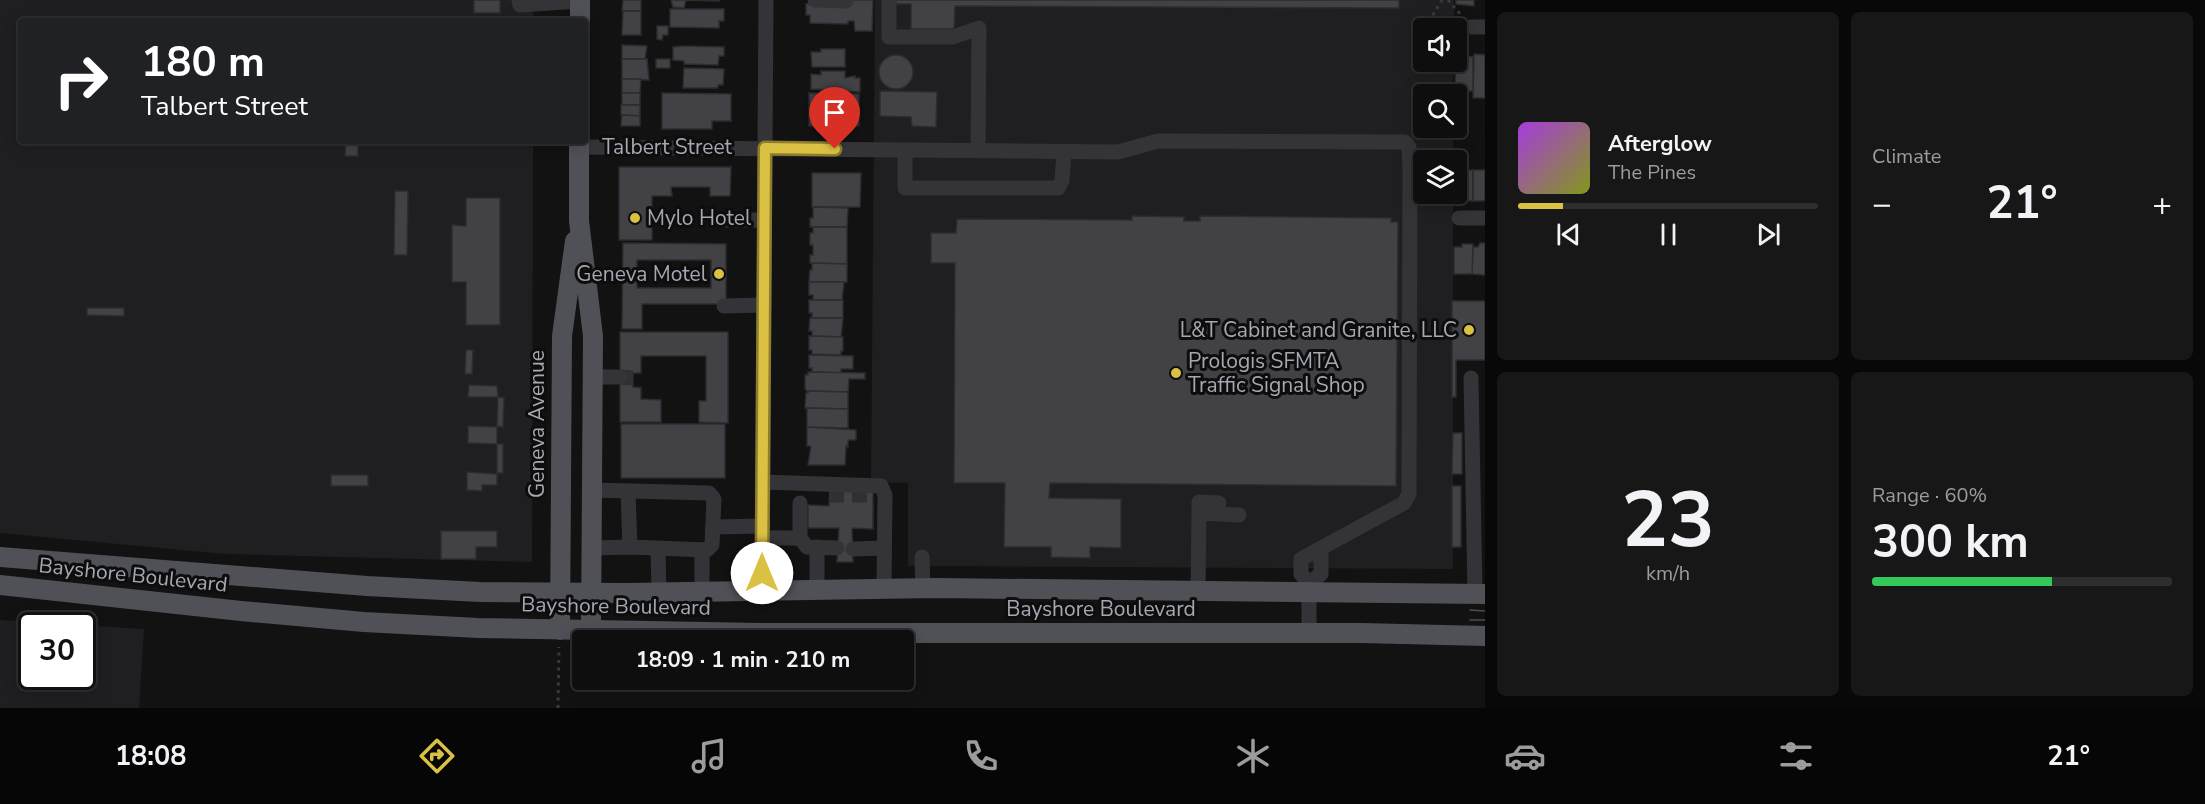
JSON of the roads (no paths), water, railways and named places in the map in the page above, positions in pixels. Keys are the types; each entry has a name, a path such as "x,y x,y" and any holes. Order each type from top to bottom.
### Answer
{"main road":[{"path":"580,1 580,18"},
{"name":"Geneva Avenue","path":"579,144 579,220 591,315 591,630"},
{"name":"Geneva Avenue","path":"560,630 563,314 579,220"},
{"name":"Bayshore Boulevard","path":"0,557 422,590 561,594 923,588 1198,590 1309,587 1480,594"},
{"name":"Bayshore Boulevard","path":"0,585 364,622 572,630"},
{"name":"Bayshore Boulevard","path":"914,633 1309,633 1485,636"}],"street":[{"path":"519,0 520,5 580,1"},
{"path":"762,591 766,0"},
{"path":"815,0 846,1"},
{"path":"889,0 889,37 953,37 979,28 978,151"},
{"name":"Talbert Street","path":"579,144 1118,153 1158,141 1406,142 1409,147 1409,494 1404,503 1301,559 1300,574 1309,587"},
{"path":"905,150 905,188 1058,188 1062,181 1064,152"},
{"path":"1460,218 1485,218"},
{"path":"725,220 764,220"},
{"path":"724,306 764,305"},
{"path":"592,377 620,378"},
{"path":"1471,378 1480,594"},
{"path":"763,482 806,483 879,492 884,548 884,589"},
{"path":"806,483 814,490 830,495"},
{"path":"591,548 707,550 712,545 714,500 709,493 592,490"},
{"path":"628,492 630,547"},
{"path":"1198,590 1198,502 1219,503"},
{"path":"800,503 800,538 807,547 837,548"},
{"path":"1199,513 1239,515"},
{"path":"713,526 800,538"},
{"path":"817,547 817,590"},
{"path":"853,549 884,548"},
{"path":"658,549 659,593"},
{"path":"702,550 702,592"},
{"path":"922,557 923,588"},
{"path":"1309,587 1309,633"}],"tunnel":[{"path":"620,377 633,378"},
{"path":"829,495 873,495"}],"tram line":[{"path":"1470,610 1485,611"},
{"path":"1470,620 1485,620"}],"place":[{"name":"Mylo Hotel","path":"635,218"},
{"name":"Geneva Motel","path":"719,274"},
{"name":"L&T Cabinet and Granite, LLC","path":"1469,330"},
{"name":"Prologis SFMTA Traffic Signal Shop","path":"1176,373"}]}
